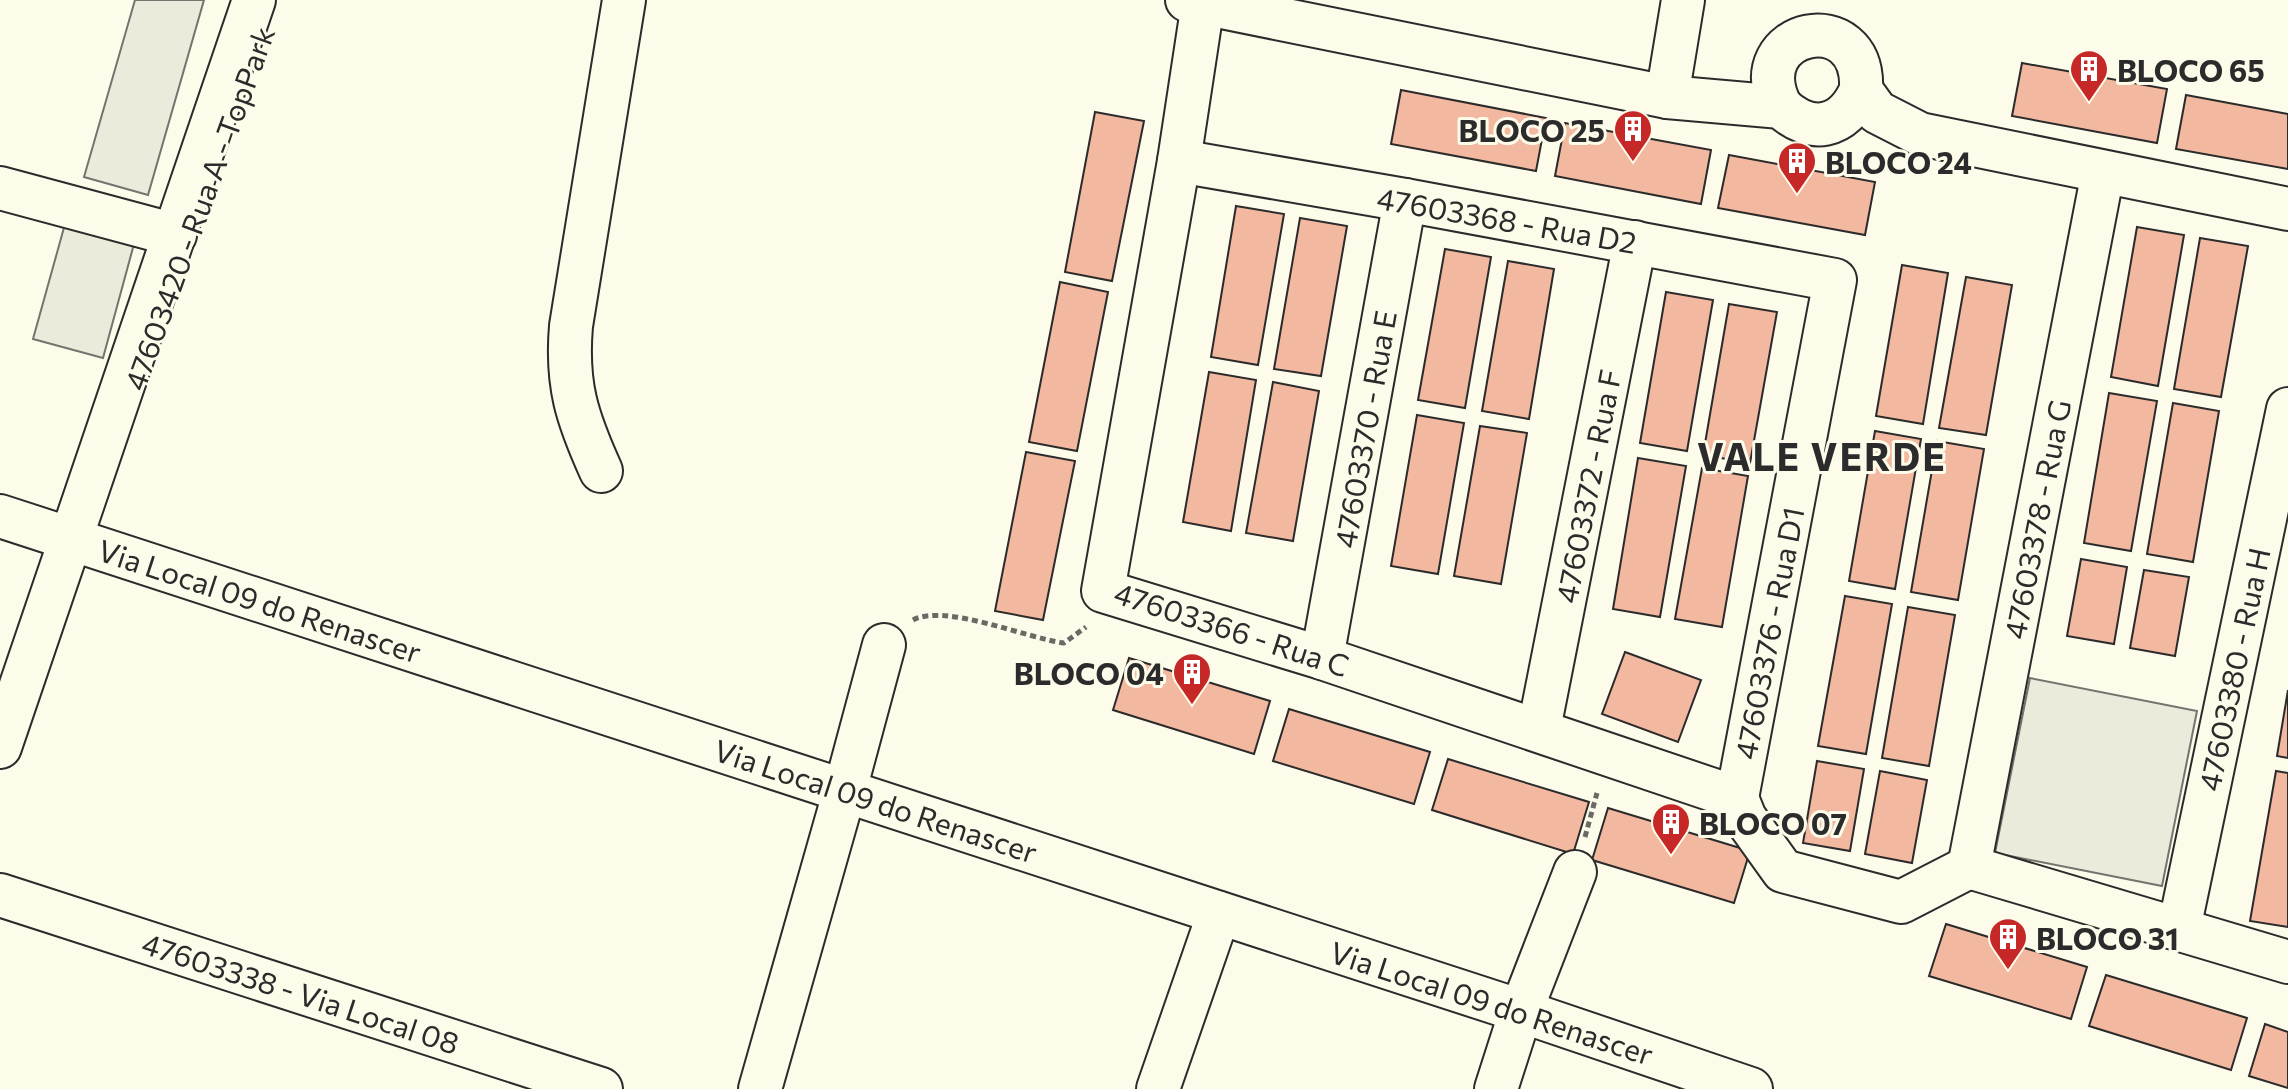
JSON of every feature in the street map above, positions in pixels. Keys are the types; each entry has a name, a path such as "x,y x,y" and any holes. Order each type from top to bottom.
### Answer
{"street":[{"path":"0,747 254,0"},
{"name":"47603420 - Rua A - TopPark","path":"116,409 136,397 272,0"},
{"path":"601,471 583,432 570,382 568,357 624,0"},
{"path":"1258,0 1669,86"},
{"path":"1669,86 1683,0"},
{"path":"1195,2 1669,86 1776,91"},
{"name":"47603366 - Rua C","path":"1195,2 1179,161 1103,591 1322,658 1737,798"},
{"path":"1817,34 1830,37 1852,51 1862,74 1861,90 1854,106 1842,118 1826,124 1809,124 1793,118 1776,91 1776,59 1787,46 1817,34"},
{"path":"1861,90 1877,112 1920,134 2288,209"},
{"name":"47603368 - Rua D2","path":"1179,161 1835,280"},
{"name":"47603378 - Rua G","path":"1969,867 2103,172"},
{"path":"0,188 175,235"},
{"name":"47603370 - Rua E","path":"1322,658 1405,200"},
{"name":"47603372 - Rua F","path":"1539,729 1635,242"},
{"name":"47603376 - Rua D1","path":"1737,798 1835,280"},
{"name":"47603380 - Rua H","path":"2179,929 2288,409"},
{"name":"Via Local 09 do Renascer","path":"0,516 1521,1011 1751,1089"},
{"path":"760,1089 884,645"},
{"path":"1737,798 1745,818 1783,871 1901,902 1969,867 2288,962"},
{"path":"1496,1089 1521,1011 1575,872"},
{"name":"47603338 - Via Local 08","path":"0,895 601,1089"},
{"path":"1158,1089 1219,913"}],"path":[{"path":"884,645 909,622 933,614 1064,643 1082,632 1098,611 1103,591"},
{"path":"1575,872 1609,754"}],"shaded area":[{"path":"135,0 204,0 148,195 84,177"},
{"path":"65,224 134,244 103,358 33,339"},
{"path":"2030,678 2197,711 2162,886 1995,853"}],"building":[{"name":"BLOCO 65","path":"2022,63 2167,89 2157,143 2012,116"},
{"path":"1401,90 1546,118 1536,171 1391,144"},
{"path":"2186,95 2288,114 2288,169 2176,149"},
{"path":"1095,112 1144,121 1112,281 1065,272"},
{"name":"BLOCO 25","path":"1565,123 1711,150 1701,204 1555,176"},
{"name":"BLOCO 24","path":"1729,155 1875,182 1865,235 1718,208"},
{"path":"1236,206 1284,214 1258,365 1211,357"},
{"path":"1300,218 1347,226 1321,376 1274,369"},
{"path":"2137,227 2184,235 2158,386 2111,377"},
{"path":"2200,238 2248,246 2221,397 2174,389"},
{"path":"1445,249 1491,257 1465,408 1418,400"},
{"path":"1508,261 1554,269 1529,419 1482,411"},
{"path":"1902,265 1948,273 1923,424 1876,416"},
{"path":"1966,277 2012,285 1986,435 1939,428"},
{"path":"1060,282 1108,292 1077,451 1029,442"},
{"path":"1666,292 1713,300 1687,451 1640,443"},
{"path":"1729,304 1777,312 1750,463 1703,455"},
{"path":"1209,372 1256,380 1231,531 1183,522"},
{"path":"1273,382 1319,391 1293,541 1246,533"},
{"path":"2109,393 2157,401 2131,551 2084,543"},
{"path":"2173,403 2219,411 2193,562 2147,554"},
{"path":"1417,415 1464,423 1438,574 1391,566"},
{"path":"1480,426 1527,433 1501,584 1454,576"},
{"path":"1875,431 1921,439 1895,589 1849,581"},
{"path":"1937,441 1984,449 1958,600 1911,592"},
{"path":"1026,452 1075,461 1043,620 995,611"},
{"path":"1638,458 1686,466 1660,617 1613,609"},
{"path":"1702,468 1748,476 1722,627 1675,619"},
{"path":"2081,559 2127,567 2114,644 2067,636"},
{"path":"2144,570 2189,577 2175,656 2130,648"},
{"path":"1845,596 1892,604 1866,754 1818,746"},
{"path":"1908,607 1955,615 1929,766 1882,758"},
{"path":"1625,652 1701,680 1678,742 1602,714"},
{"name":"BLOCO 04","path":"1129,658 1270,701 1254,754 1113,710"},
{"path":"2288,690 2288,758 2277,756"},
{"path":"1289,709 1430,752 1414,804 1273,761"},
{"path":"1448,759 1589,802 1573,854 1432,810"},
{"path":"1817,761 1864,769 1850,851 1803,843"},
{"path":"1880,771 1927,780 1912,863 1865,854"},
{"path":"2276,771 2288,773 2288,927 2250,921"},
{"name":"BLOCO 07","path":"1608,808 1750,851 1734,903 1592,860"},
{"name":"BLOCO 31","path":"1946,924 2087,967 2071,1019 1929,976"},
{"path":"2106,975 2247,1018 2231,1070 2089,1026"},
{"path":"2265,1024 2288,1032 2288,1088 2249,1076"}],"place":[{"name":"BLOCO 65","path":"2089,103"},
{"name":"BLOCO 25","path":"1633,163"},
{"name":"BLOCO 24","path":"1797,195"},
{"name":"BLOCO 04","path":"1192,706"},
{"name":"BLOCO 07","path":"1671,856"},
{"name":"BLOCO 31","path":"2008,971"}],"district":[{"name":"VALE VERDE","path":"1822,455"}]}
